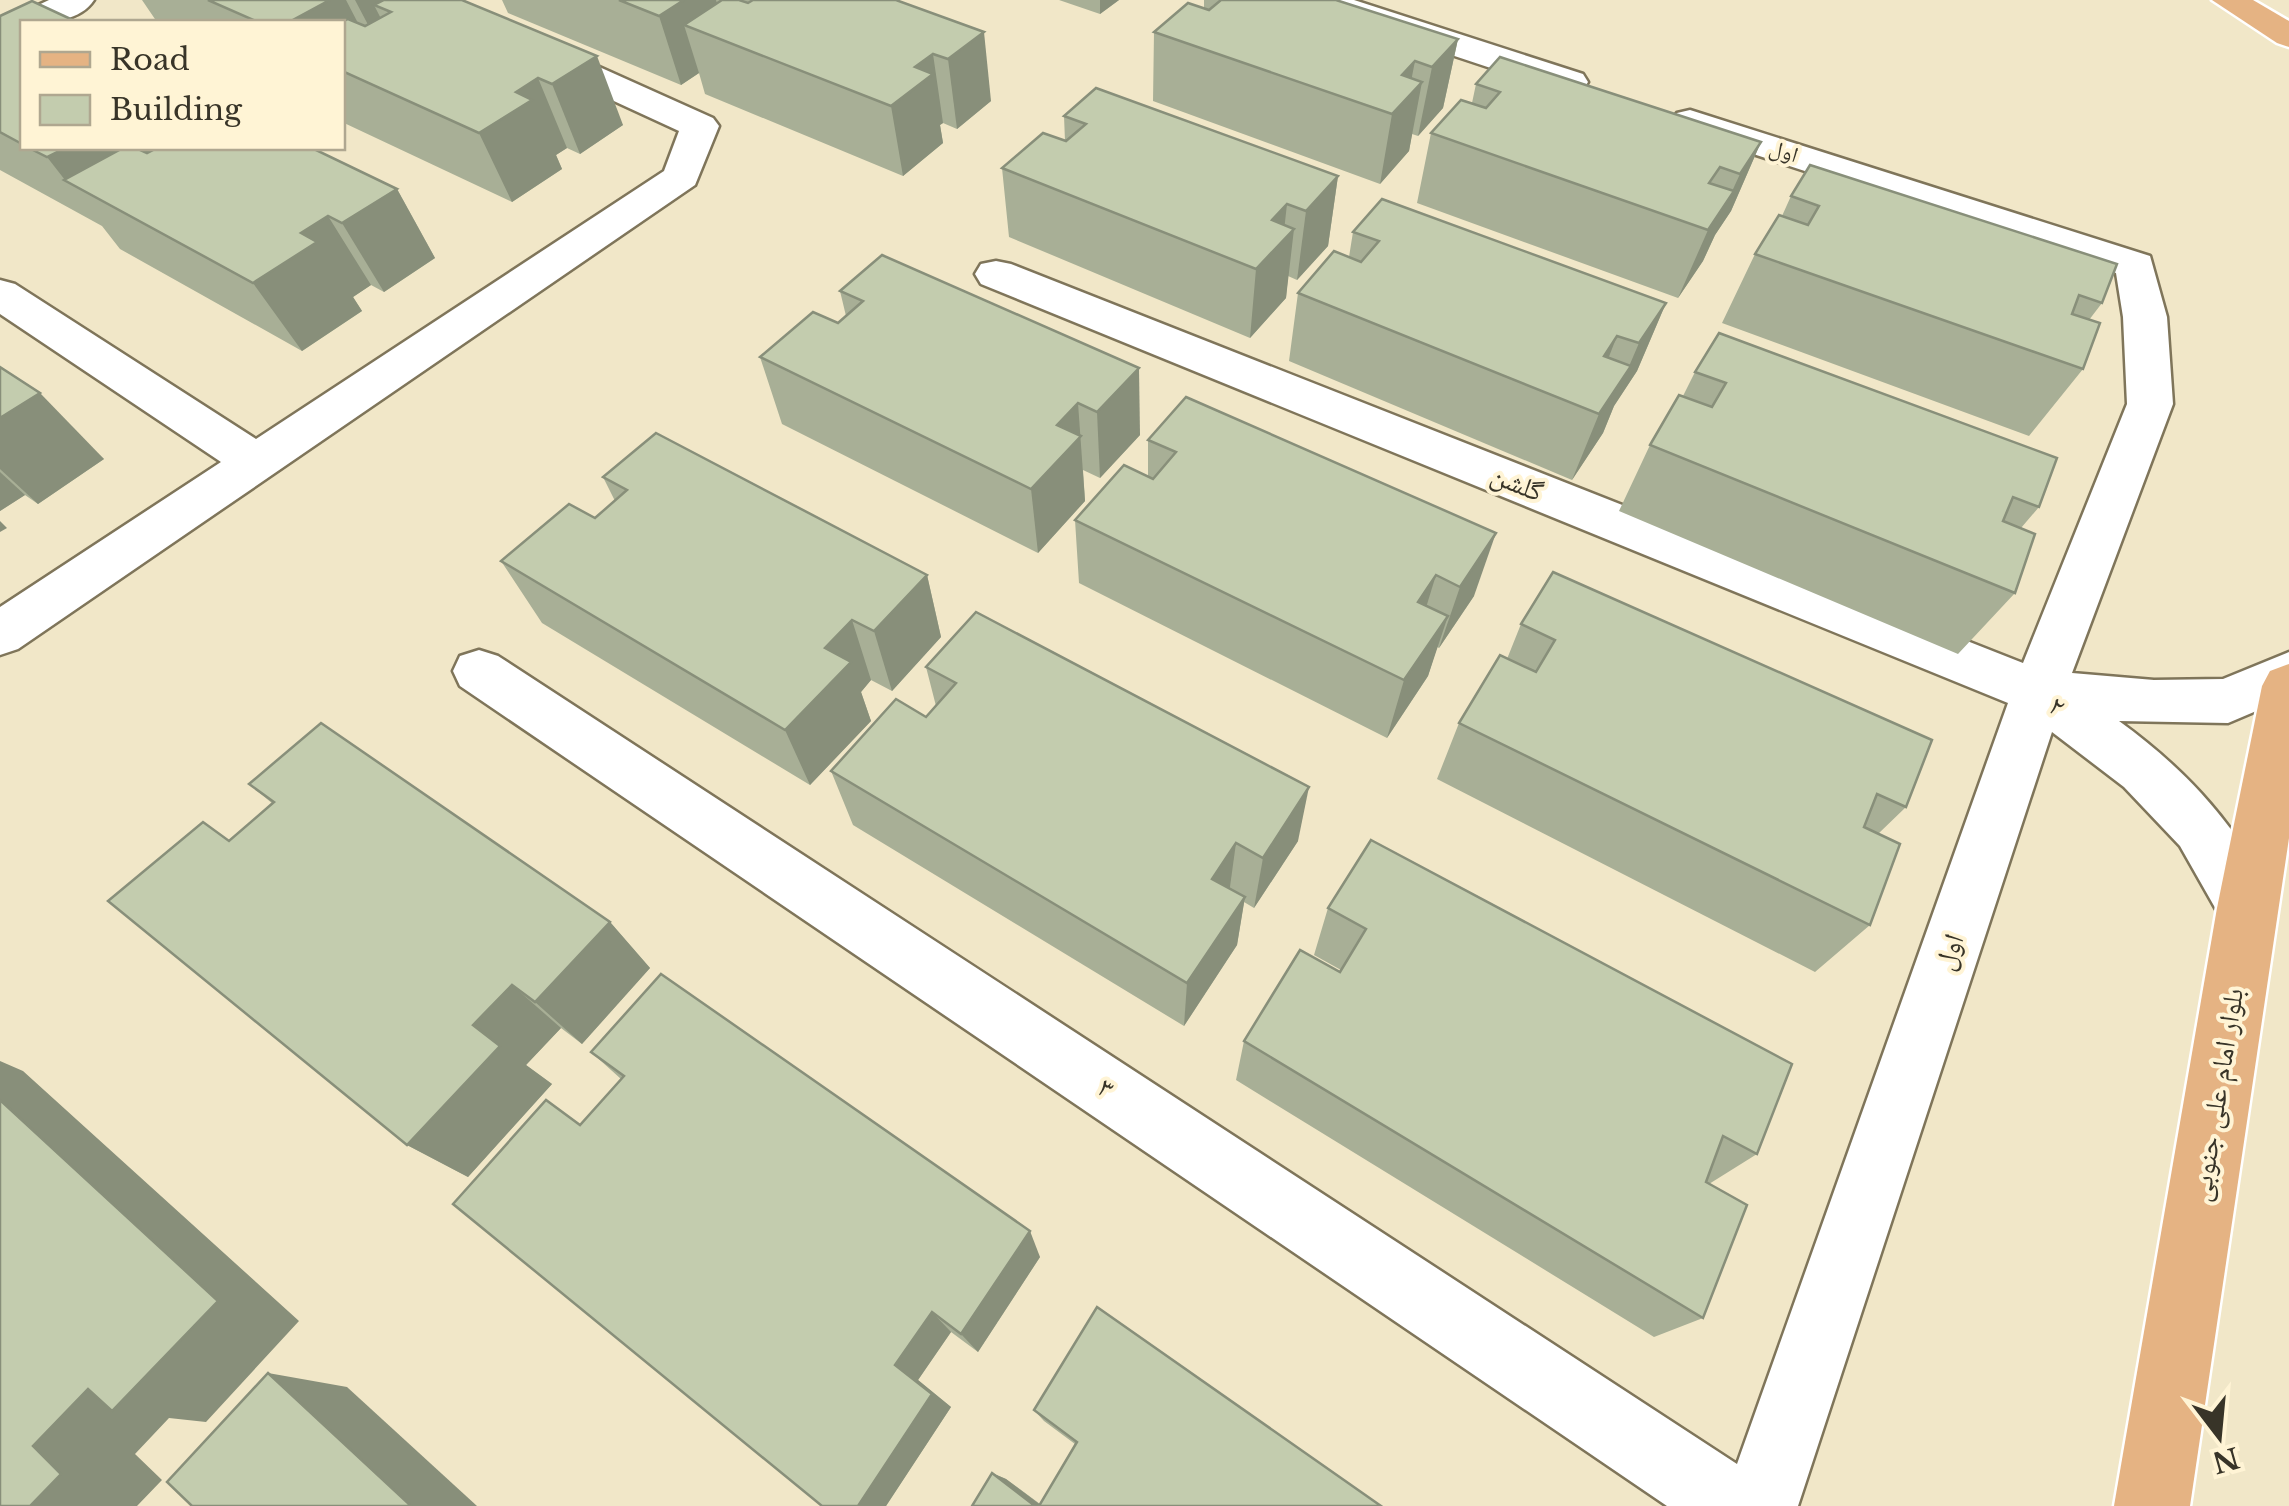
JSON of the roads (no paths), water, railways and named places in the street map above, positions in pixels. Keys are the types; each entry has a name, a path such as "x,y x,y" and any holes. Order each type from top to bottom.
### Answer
{"main road":[{"path":"2229,0 2289,36"},
{"name":"بلوار امام علی جنوبی","path":"2152,1506 2247,908 2289,686"}],"street":[{"path":"34,20 77,0"},
{"path":"0,634 680,177 700,126 422,0"},
{"path":"1319,0 1604,92"},
{"name":"اول","path":"1660,111 2135,265 2145,317 2150,404 2038,692 1760,1506"},
{"name":"گلشن","path":"996,274 2038,692"},
{"path":"0,294 256,462"},
{"name":"۳","path":"479,670 1733,1506"},
{"name":"۲","path":"2038,692 2154,702 2228,701 2289,673"},
{"name":"۲","path":"2038,692 2155,782 2200,828 2247,908"}]}
